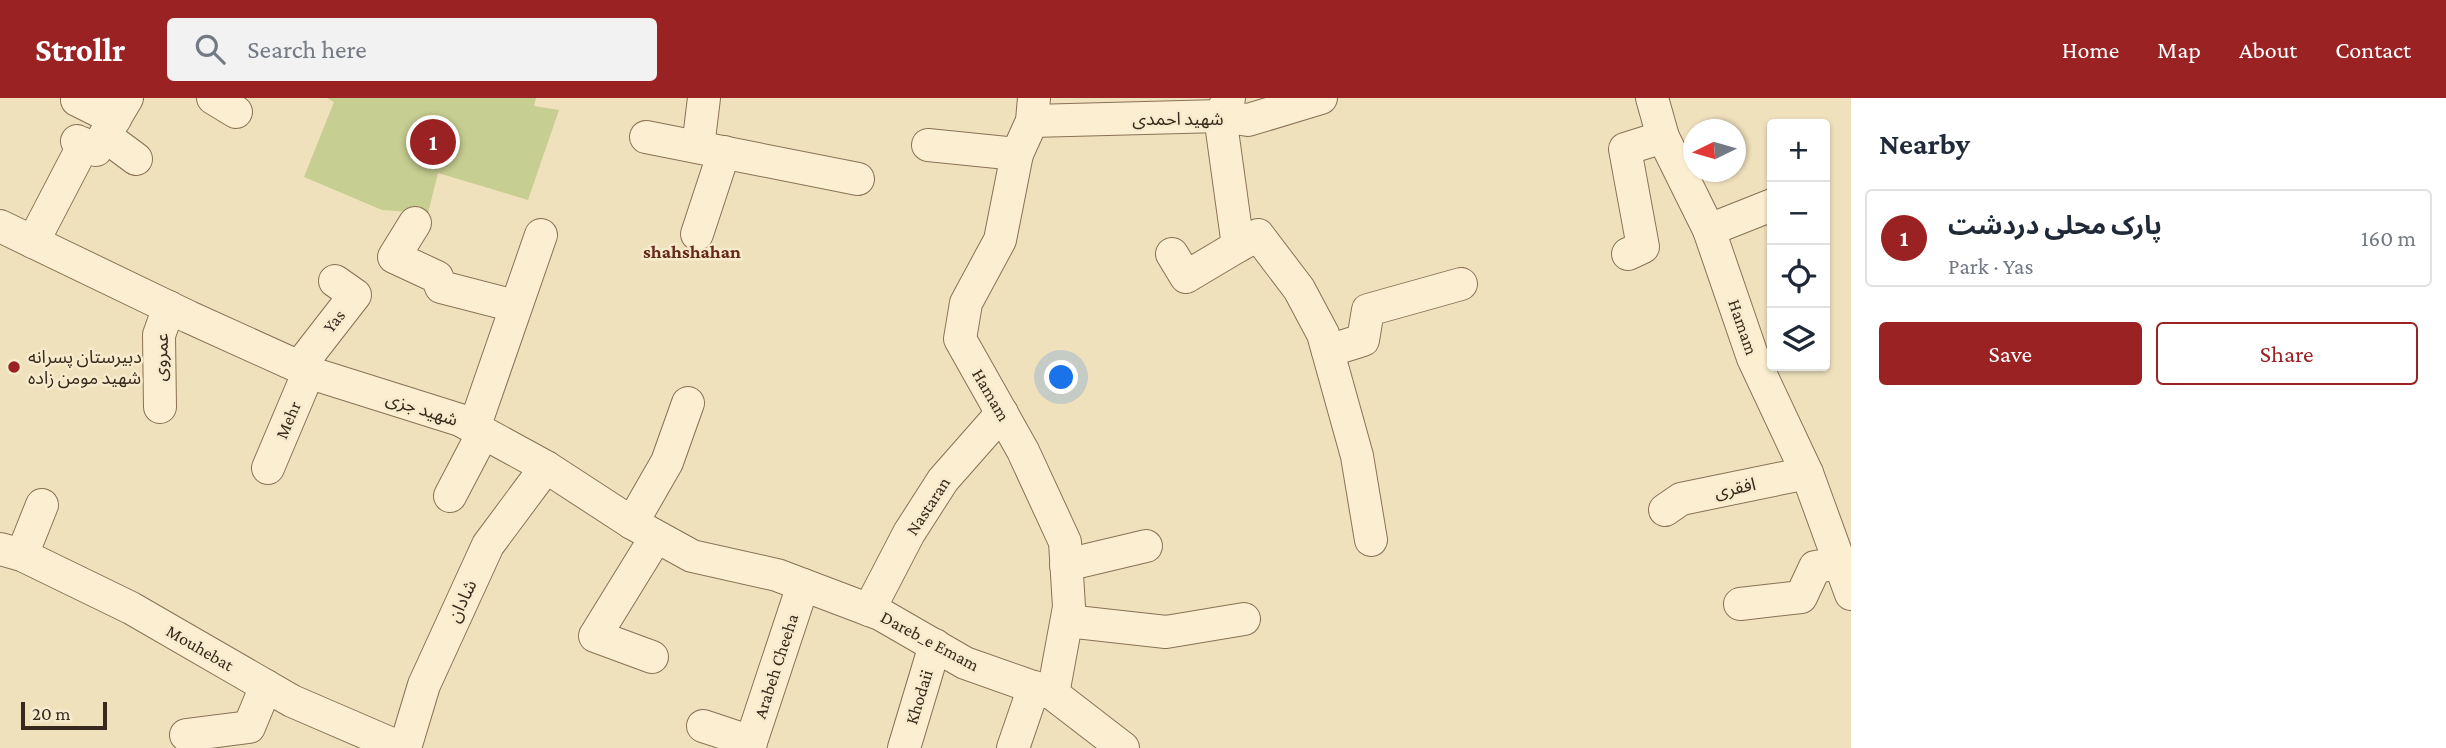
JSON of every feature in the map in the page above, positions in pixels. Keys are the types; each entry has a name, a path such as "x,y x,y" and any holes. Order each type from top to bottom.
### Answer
{"street":[{"path":"697,234 711,150 704,98"},
{"name":"شهید احمدی","path":"1033,109 1224,107 1248,120 1321,98"},
{"name":"Hamam","path":"1652,98 1663,137 1709,230 1763,355 1851,594"},
{"path":"77,100 101,128 136,159"},
{"path":"1224,107 1238,246"},
{"name":"Hamam","path":"1013,748 1043,690 1067,621 1069,607 1065,542 1023,451 960,340 966,303 1000,240 1017,154 1033,109"},
{"path":"33,242 101,128"},
{"path":"646,137 858,179"},
{"path":"1628,254 1643,247 1625,149 1663,137"},
{"path":"928,145 1017,154"},
{"path":"1709,230 1767,207"},
{"path":"415,223 394,257 437,277 441,287 518,327"},
{"name":"شهید جزی","path":"0,226 304,369 460,420 546,467 644,530 692,556 777,575 803,585"},
{"path":"450,496 479,431 518,327 541,235"},
{"path":"1172,254 1186,277 1258,235 1299,289 1323,334 1328,351 1357,456 1371,540"},
{"name":"Yas","path":"304,369 355,295 335,281"},
{"path":"1328,351 1363,340 1368,310 1461,284"},
{"name":"عمروی","path":"160,407 159,335 169,307"},
{"name":"Mehr","path":"268,468 304,369"},
{"path":"652,657 595,636 644,530 688,403"},
{"name":"Nastaran","path":"869,610 909,533 943,480 1002,413"},
{"name":"شادان","path":"392,746 424,685 488,545 546,467"},
{"name":"افقری","path":"1665,510 1681,499 1807,473"},
{"path":"11,552 42,505"},
{"path":"1066,565 1146,546"},
{"name":"Mouhebat","path":"11,552 131,608 292,701 392,746"},
{"path":"1740,604 1801,597 1815,567 1841,563"},
{"name":"Dareb_e Emam","path":"803,585 869,610 965,663 1043,690 1123,748"},
{"name":"Arabeh Cheeha","path":"750,745 803,585"},
{"path":"1067,621 1166,632 1244,619"},
{"name":"Khodaii","path":"904,748 935,646"},
{"path":"186,735 249,727 266,686"},
{"path":"704,726 750,745"}],"green space":[{"path":"327,98 536,98 534,106 559,110 528,200 438,173 428,213 382,210 304,177 334,102"}],"place":[{"name":"پارک محلی دردشت","path":"433,142"},
{"name":"دبیرستان پسرانه شهید مومن زاده","path":"14,367"}],"district":[{"name":"shahshahan","path":"692,251"}]}
